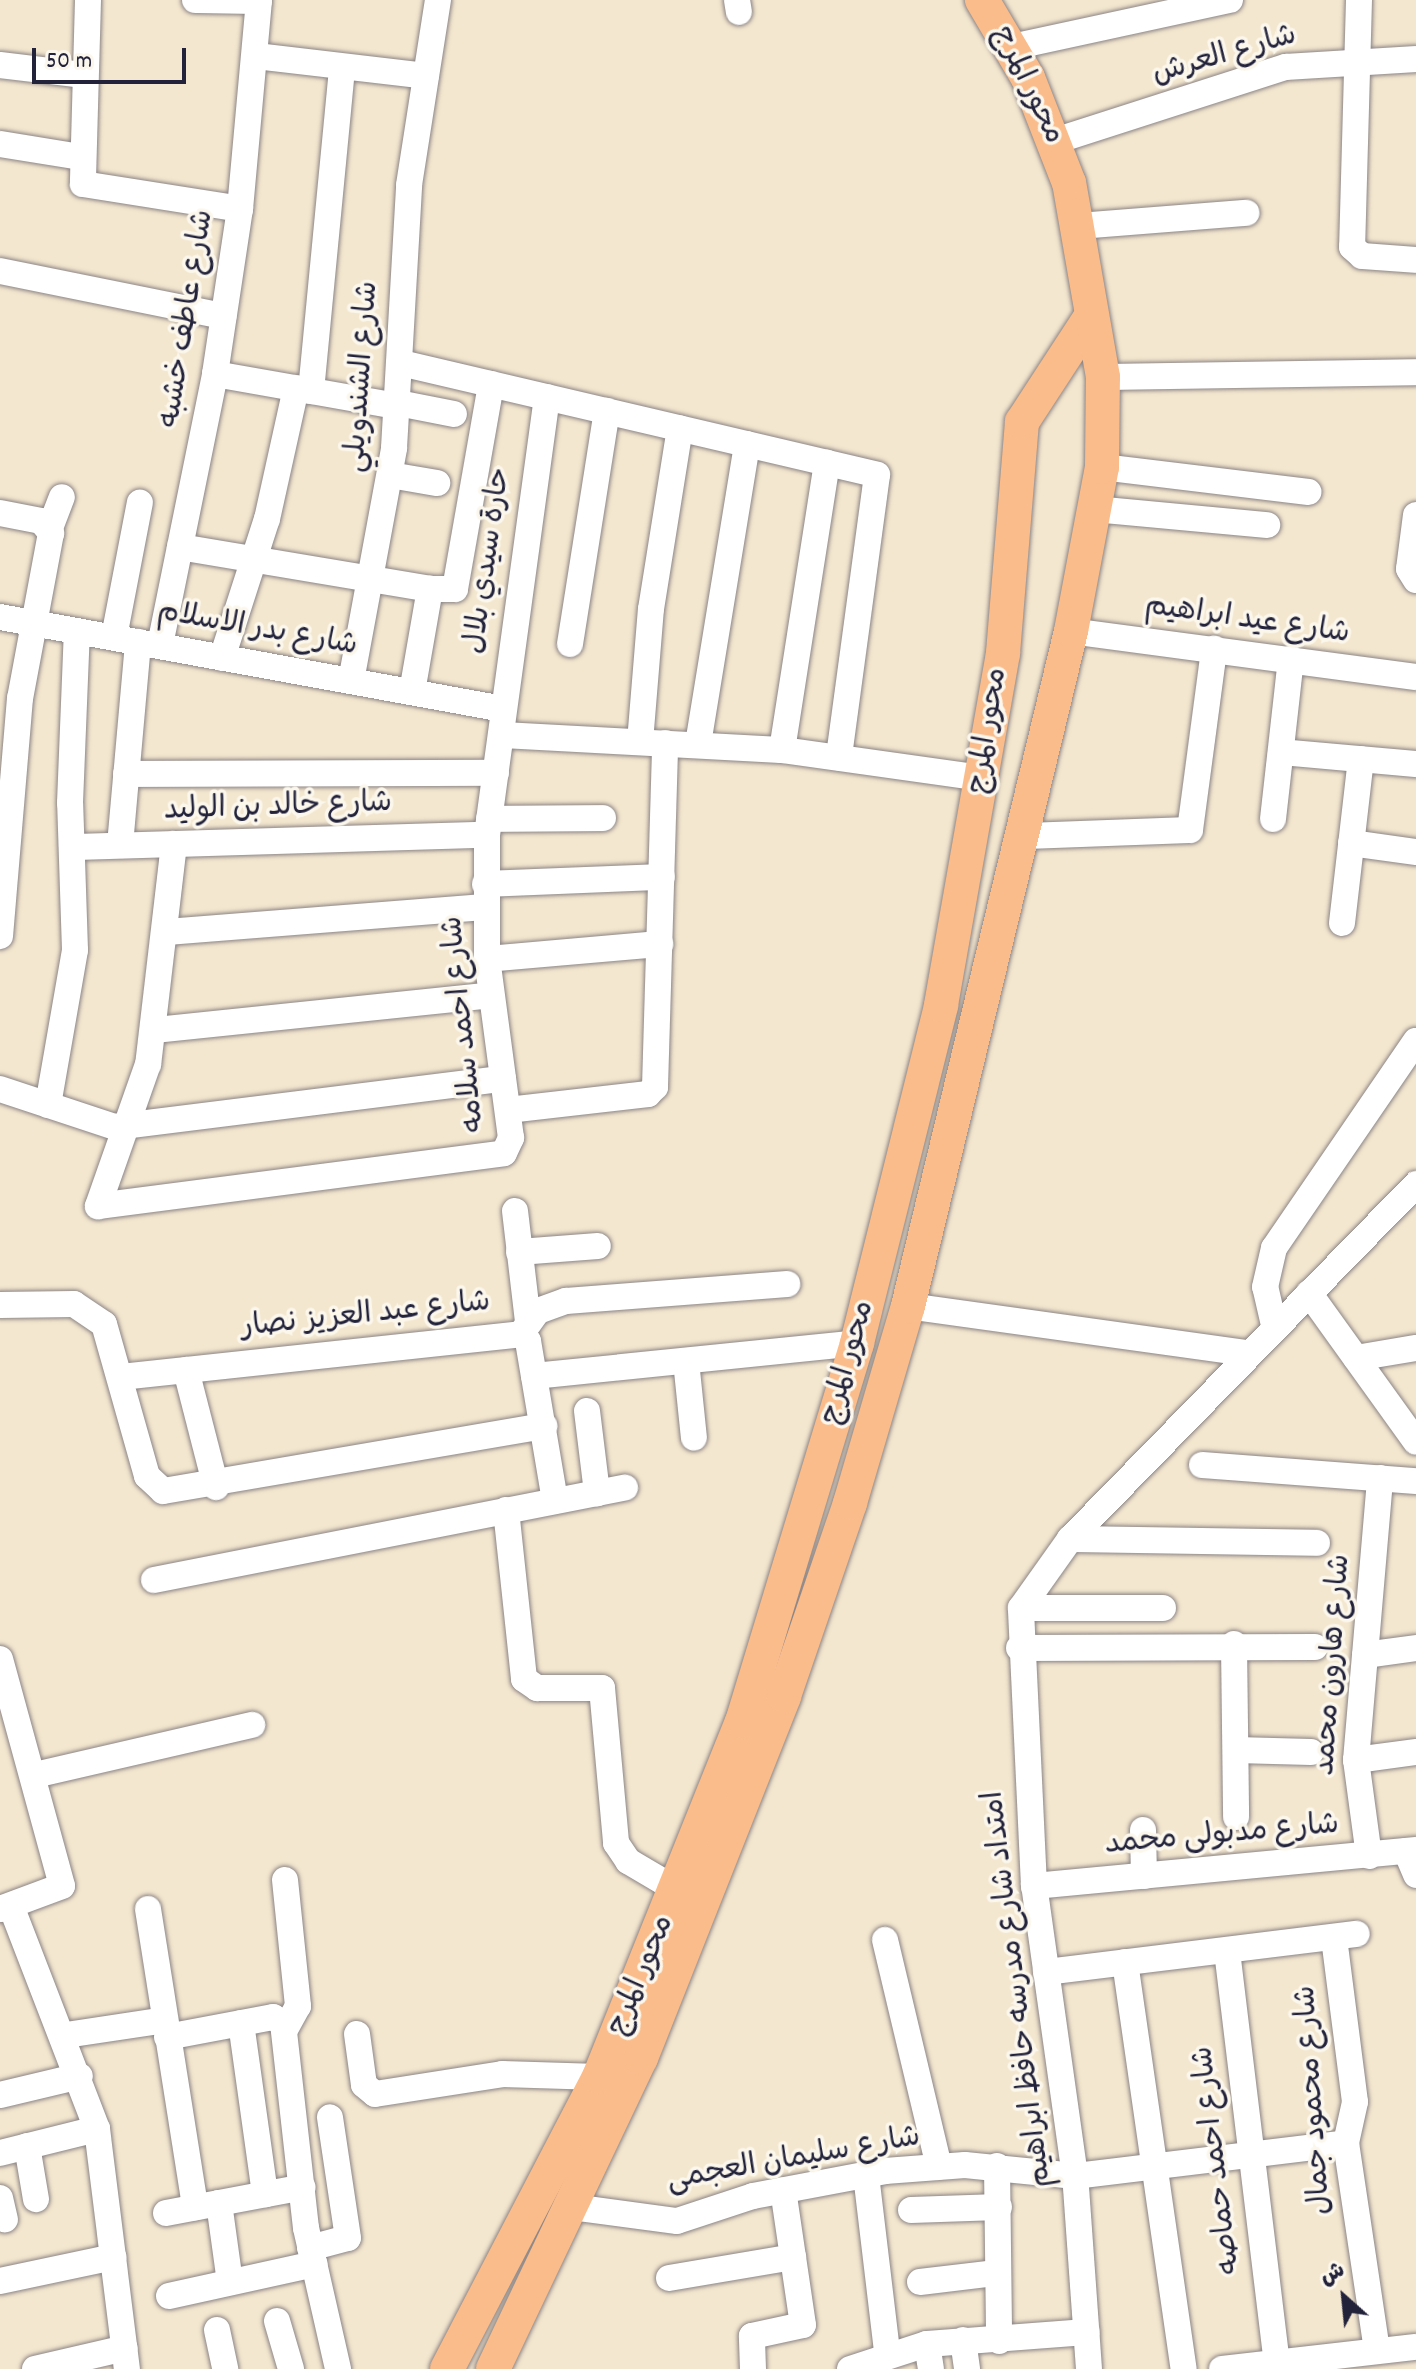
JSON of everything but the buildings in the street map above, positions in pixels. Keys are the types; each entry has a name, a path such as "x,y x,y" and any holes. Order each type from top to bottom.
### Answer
{"main road":[{"name":"محور المرج","path":"493,2369 572,2207 677,1931 818,1600 908,1306 1026,836 1071,631 1102,467 1103,377 1079,226 1055,141 1012,47 982,0"},
{"name":"محور المرج","path":"447,2369 677,1931 679,1891 742,1722 857,1343 916,1119 1003,653 1022,422 1091,316"}],"street":[{"path":"88,0 80,157 87,187 240,209"},
{"path":"195,0 259,1"},
{"name":"شارع الشندويلي","path":"351,681 390,475 401,363 409,185 438,0"},
{"path":"1012,47 1230,0"},
{"path":"1359,0 1360,60 1352,247 1362,256 1416,260"},
{"name":"شارع عاطف خشبه","path":"137,641 180,547 215,374 240,209 259,1"},
{"path":"256,56 342,69 426,76"},
{"name":"شارع العرش","path":"1055,141 1286,67 1360,60 1416,59"},
{"path":"0,65 84,75"},
{"path":"222,658 303,390 342,69"},
{"path":"0,144 80,157"},
{"path":"1079,226 1246,213"},
{"path":"0,271 224,316"},
{"path":"401,363 877,475 839,757"},
{"path":"1103,377 1416,372"},
{"path":"215,374 454,414"},
{"path":"180,547 430,589 455,589 491,384"},
{"name":"حارة سيدي بلال","path":"502,722 547,397"},
{"path":"570,644 607,411"},
{"path":"508,1110 652,1091 662,877 652,742 651,609 680,428"},
{"path":"698,744 747,444"},
{"path":"782,750 827,462"},
{"path":"1102,467 1308,492"},
{"path":"390,475 437,483"},
{"path":"0,936 8,792 32,623 50,528 62,497"},
{"path":"120,845 137,641 140,502"},
{"path":"1094,509 1267,525"},
{"path":"0,513 50,528"},
{"path":"1416,515 1409,569 1416,580"},
{"path":"412,692 430,589"},
{"name":"شارع بدر الاسلام","path":"0,617 412,692 502,722 652,742 782,750 982,778"},
{"path":"48,1105 75,950 72,847 77,631"},
{"name":"شارع عيد ابراهيم","path":"1071,631 1416,677"},
{"path":"1026,836 1190,830 1214,649"},
{"path":"1273,819 1291,659"},
{"name":"شارع احمد سلامه","path":"122,1126 98,1206 496,1156 509,1147 508,1110 487,959 485,896 488,827 502,722"},
{"path":"1281,752 1416,764"},
{"path":"1342,923 1361,759"},
{"path":"126,774 496,773"},
{"name":"شارع خالد بن الوليد","path":"72,847 488,827 603,818"},
{"path":"1351,843 1416,852"},
{"path":"122,1126 144,1080 155,1030 174,844"},
{"path":"167,932 662,877"},
{"path":"487,959 660,944"},
{"path":"155,1030 491,995"},
{"path":"1274,1325 1265,1287 1274,1248 1416,1041"},
{"path":"0,1089 122,1126 503,1079"},
{"path":"1021,1608 1070,1539 1274,1325 1416,1184"},
{"path":"515,1211 524,1328 566,1301 787,1284"},
{"path":"519,1252 598,1246"},
{"path":"1309,1293 1416,1442"},
{"path":"0,1305 86,1309 110,1335 154,1488 179,1493 544,1426"},
{"path":"908,1306 1247,1353"},
{"name":"شارع عبد العزيز نصار","path":"121,1377 524,1328 544,1426 555,1501"},
{"path":"534,1376 857,1343"},
{"path":"1356,1358 1416,1348"},
{"path":"686,1361 694,1438"},
{"path":"186,1370 216,1487"},
{"path":"587,1411 597,1493"},
{"path":"1202,1465 1416,1481"},
{"name":"شارع هارون محمد","path":"1369,1856 1356,1760 1380,1478"},
{"path":"154,1580 625,1488"},
{"path":"506,1510 524,1679 537,1688 602,1688 616,1843 628,1861 679,1891"},
{"path":"1070,1539 1317,1543"},
{"path":"1021,1608 1163,1608"},
{"name":"امتداد شارع مدرسه حافظ ابراهيم","path":"1021,1608 1019,1648 1034,1886 1075,2176 1089,2369"},
{"path":"1019,1648 1234,1644 1315,1647"},
{"path":"1234,1644 1236,1817"},
{"path":"1365,1655 1416,1648"},
{"path":"0,1659 35,1775 62,1886 5,1907 66,2035 97,2129 126,2358 35,2369"},
{"path":"35,1775 252,1725"},
{"path":"1236,1750 1311,1752"},
{"path":"1356,1760 1416,1752"},
{"path":"1143,1830 1144,1876"},
{"name":"شارع مدبولى محمد","path":"1034,1886 1369,1856 1413,1859"},
{"path":"285,1880 298,2006 286,2028 303,2187 312,2256 338,2369"},
{"path":"148,1909 166,2029 207,2205 230,2282"},
{"name":"شارع محمود جمال","path":"1227,1951 1346,1936 1355,2102 1346,2143 1377,2351"},
{"path":"885,1940 939,2167"},
{"path":"1046,1972 1227,1951"},
{"name":"شارع احمد حماصه","path":"1227,1951 1248,2155 1277,2362"},
{"path":"1125,1962 1184,2369"},
{"path":"66,2035 241,2023 273,2017 286,2028"},
{"path":"241,2023 265,2194"},
{"path":"357,2034 364,2085 375,2094 502,2074 599,2077"},
{"path":"0,2095 80,2076"},
{"path":"169,2296 230,2282 312,2256 348,2239 330,2117"},
{"path":"0,2153 97,2129"},
{"name":"شارع سليمان العجمى","path":"572,2207 677,2221 783,2190 866,2175 939,2167 997,2166 1075,2176 1346,2143"},
{"path":"27,2146 36,2199"},
{"path":"997,2166 999,2341"},
{"path":"866,2175 887,2352"},
{"path":"166,2213 303,2187"},
{"path":"753,2369 752,2336 803,2325 783,2190"},
{"path":"911,2210 999,2207"},
{"path":"0,2281 114,2257"},
{"path":"669,2278 793,2257"},
{"path":"920,2282 996,2273"},
{"path":"277,2321 291,2369"},
{"path":"217,2330 225,2369"},
{"path":"850,2369 887,2352 929,2356 963,2340 999,2341 1087,2332"},
{"path":"963,2340 967,2369"},
{"path":"1222,2369 1377,2351 1410,2355"}]}
